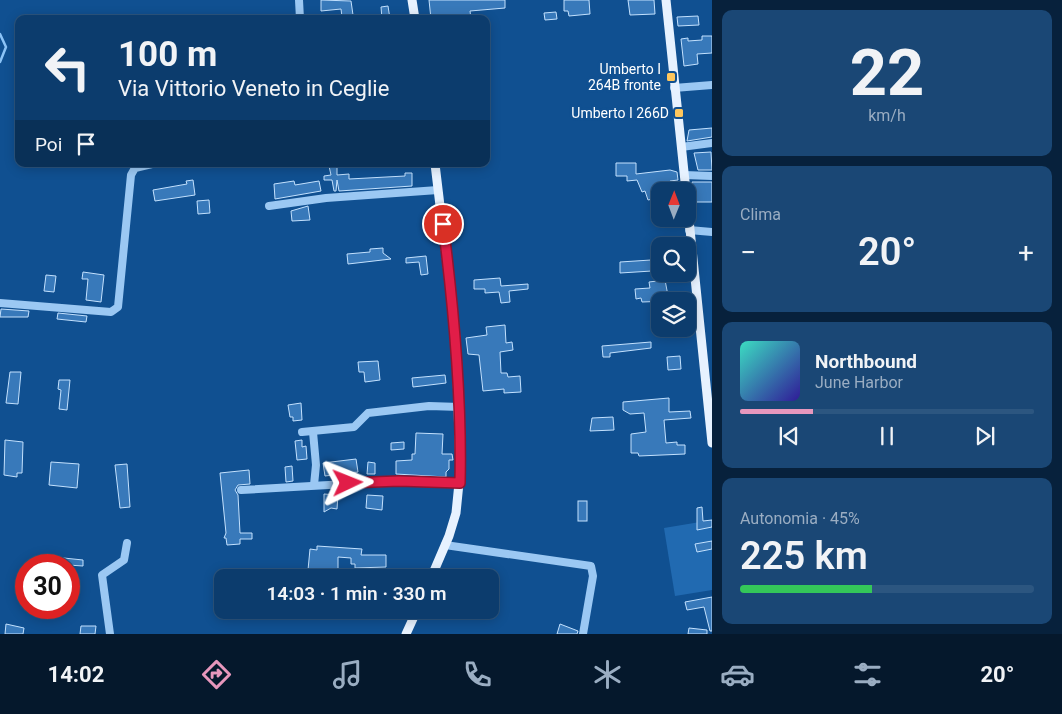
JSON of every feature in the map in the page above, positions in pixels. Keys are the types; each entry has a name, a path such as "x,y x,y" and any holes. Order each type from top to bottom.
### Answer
{"main road":[{"path":"412,0 414,15"},
{"path":"666,0 685,182"},
{"path":"435,167 456,339 460,407 460,483 456,513 435,569"},
{"path":"690,230 712,443"},
{"path":"406,634 413,619"}],"street":[{"path":"298,0 300,15"},
{"path":"674,88 712,84"},
{"path":"681,147 712,143"},
{"path":"0,303 111,312 118,307 131,175 135,168 139,167"},
{"path":"684,176 712,176"},
{"path":"270,206 326,198 438,190"},
{"path":"690,230 712,232"},
{"path":"302,432 354,427 368,413 429,406 460,407"},
{"path":"313,432 316,465 314,485"},
{"path":"241,490 399,481 460,483"},
{"path":"110,634 102,575 124,560 127,543"},
{"path":"445,545 591,566 593,576 583,634"}],"shaded area":[{"path":"712,520 712,590 675,596 664,528"}],"building":[{"path":"321,0 351,1 353,15 342,15 341,9 321,11"},
{"path":"429,0 505,0 505,8 470,11 470,15 431,15"},
{"path":"564,0 589,0 590,14 569,16 568,11 564,11"},
{"path":"628,0 654,0 655,14 630,15"},
{"path":"388,6 389,15 382,15 381,7"},
{"path":"556,12 557,19 545,20 544,13"},
{"path":"698,16 699,25 678,26 677,17"},
{"path":"702,36 712,36 712,53 697,54 698,64 684,66 681,39 688,38 688,41 702,40"},
{"path":"712,128 712,137 687,141 689,130"},
{"path":"711,152 712,170 698,170 694,153"},
{"path":"616,163 636,163 636,174 670,170 677,172 678,180 651,182 651,199 648,200 645,191 642,192 637,180 627,181 627,176 616,176"},
{"path":"329,167 337,167 337,175 349,174 349,179 405,176 405,173 412,173 412,186 339,191 337,180 336,191 334,191 332,180 324,180 324,176 331,175"},
{"path":"193,180 195,195 155,201 153,190 187,184 186,181"},
{"path":"294,181 295,185 319,181 321,191 275,199 274,184"},
{"path":"696,182 712,182 712,202 696,202"},
{"path":"209,200 210,213 198,214 197,201"},
{"path":"308,206 310,220 292,221 291,211"},
{"path":"383,248 383,253 391,259 348,264 347,254 370,252 370,249"},
{"path":"426,256 428,274 421,275 419,262 406,263 406,258"},
{"path":"651,260 651,271 620,273 620,262"},
{"path":"83,272 104,275 101,302 86,300 88,279 82,279"},
{"path":"46,275 56,276 54,292 44,291"},
{"path":"500,278 501,286 528,284 528,289 509,291 510,302 501,303 499,292 485,293 485,289 474,289 474,280"},
{"path":"649,282 665,282 667,292 651,292 651,302 642,302 641,298 636,299 635,289 650,288"},
{"path":"1,309 29,311 28,317 0,317"},
{"path":"58,313 87,316 86,322 57,319"},
{"path":"505,325 506,343 512,342 513,350 500,352 501,373 507,373 508,377 520,376 521,392 504,393 504,389 483,391 479,355 468,354 466,338 487,335 486,327"},
{"path":"651,342 651,348 610,353 610,357 603,357 602,346"},
{"path":"680,356 681,369 668,370 667,357"},
{"path":"378,361 380,380 365,382 364,372 359,372 358,362"},
{"path":"10,372 21,372 18,404 6,403"},
{"path":"445,375 446,383 413,387 412,378"},
{"path":"59,380 70,380 67,410 59,409 61,390 58,389"},
{"path":"669,398 669,412 690,411 691,418 664,420 666,443 677,442 677,445 685,445 685,454 639,456 638,453 631,453 631,434 646,432 644,413 630,414 623,410 623,402"},
{"path":"301,403 302,420 293,421 293,417 290,417 288,405"},
{"path":"613,417 614,430 590,431 592,418"},
{"path":"416,433 443,434 442,454 452,454 453,460 449,460 449,469 446,472 446,477 396,474 396,461 412,460 412,454 415,454"},
{"path":"5,440 23,442 22,473 17,473 17,477 4,475"},
{"path":"302,440 302,447 306,446 307,459 297,460 295,441"},
{"path":"404,442 404,449 391,450 391,443"},
{"path":"356,459 358,472 325,476 323,463"},
{"path":"51,462 79,464 77,488 49,485"},
{"path":"368,462 375,463 375,474 367,474"},
{"path":"127,464 130,507 120,508 115,465"},
{"path":"292,466 293,481 286,482 285,467"},
{"path":"249,470 250,484 238,485 235,490 238,495 240,533 252,533 252,539 240,539 240,544 227,545 226,538 224,538 226,533 220,473"},
{"path":"324,494 338,495 337,509 331,508 324,512"},
{"path":"367,495 383,496 382,510 366,508"},
{"path":"578,501 587,501 587,521 578,521"},
{"path":"702,507 703,521 712,520 712,527 697,530 697,508"},
{"path":"712,541 712,549 697,552 695,544"},
{"path":"317,546 362,549 361,555 386,555 386,567 355,568 355,564 351,564 351,558 338,557 338,569 308,569 310,549 317,550"},
{"path":"80,560 83,560 83,566 80,566"},
{"path":"712,597 712,631 710,631 704,607 687,610 685,602"},
{"path":"6,624 24,628 23,634 5,634"},
{"path":"560,624 578,631 577,634 557,634"},
{"path":"81,626 96,626 95,634 80,634"},
{"path":"689,628 707,630 707,634 688,634"}],"waterway":[{"path":"0,34 6,47 0,62"}],"place":[{"name":"Umberto I 264B fronte","path":"671,77"},
{"name":"Umberto I 266D","path":"679,113"}],"route":[{"path":"348,483 399,481 460,483 460,419 456,339 443,224"}]}
